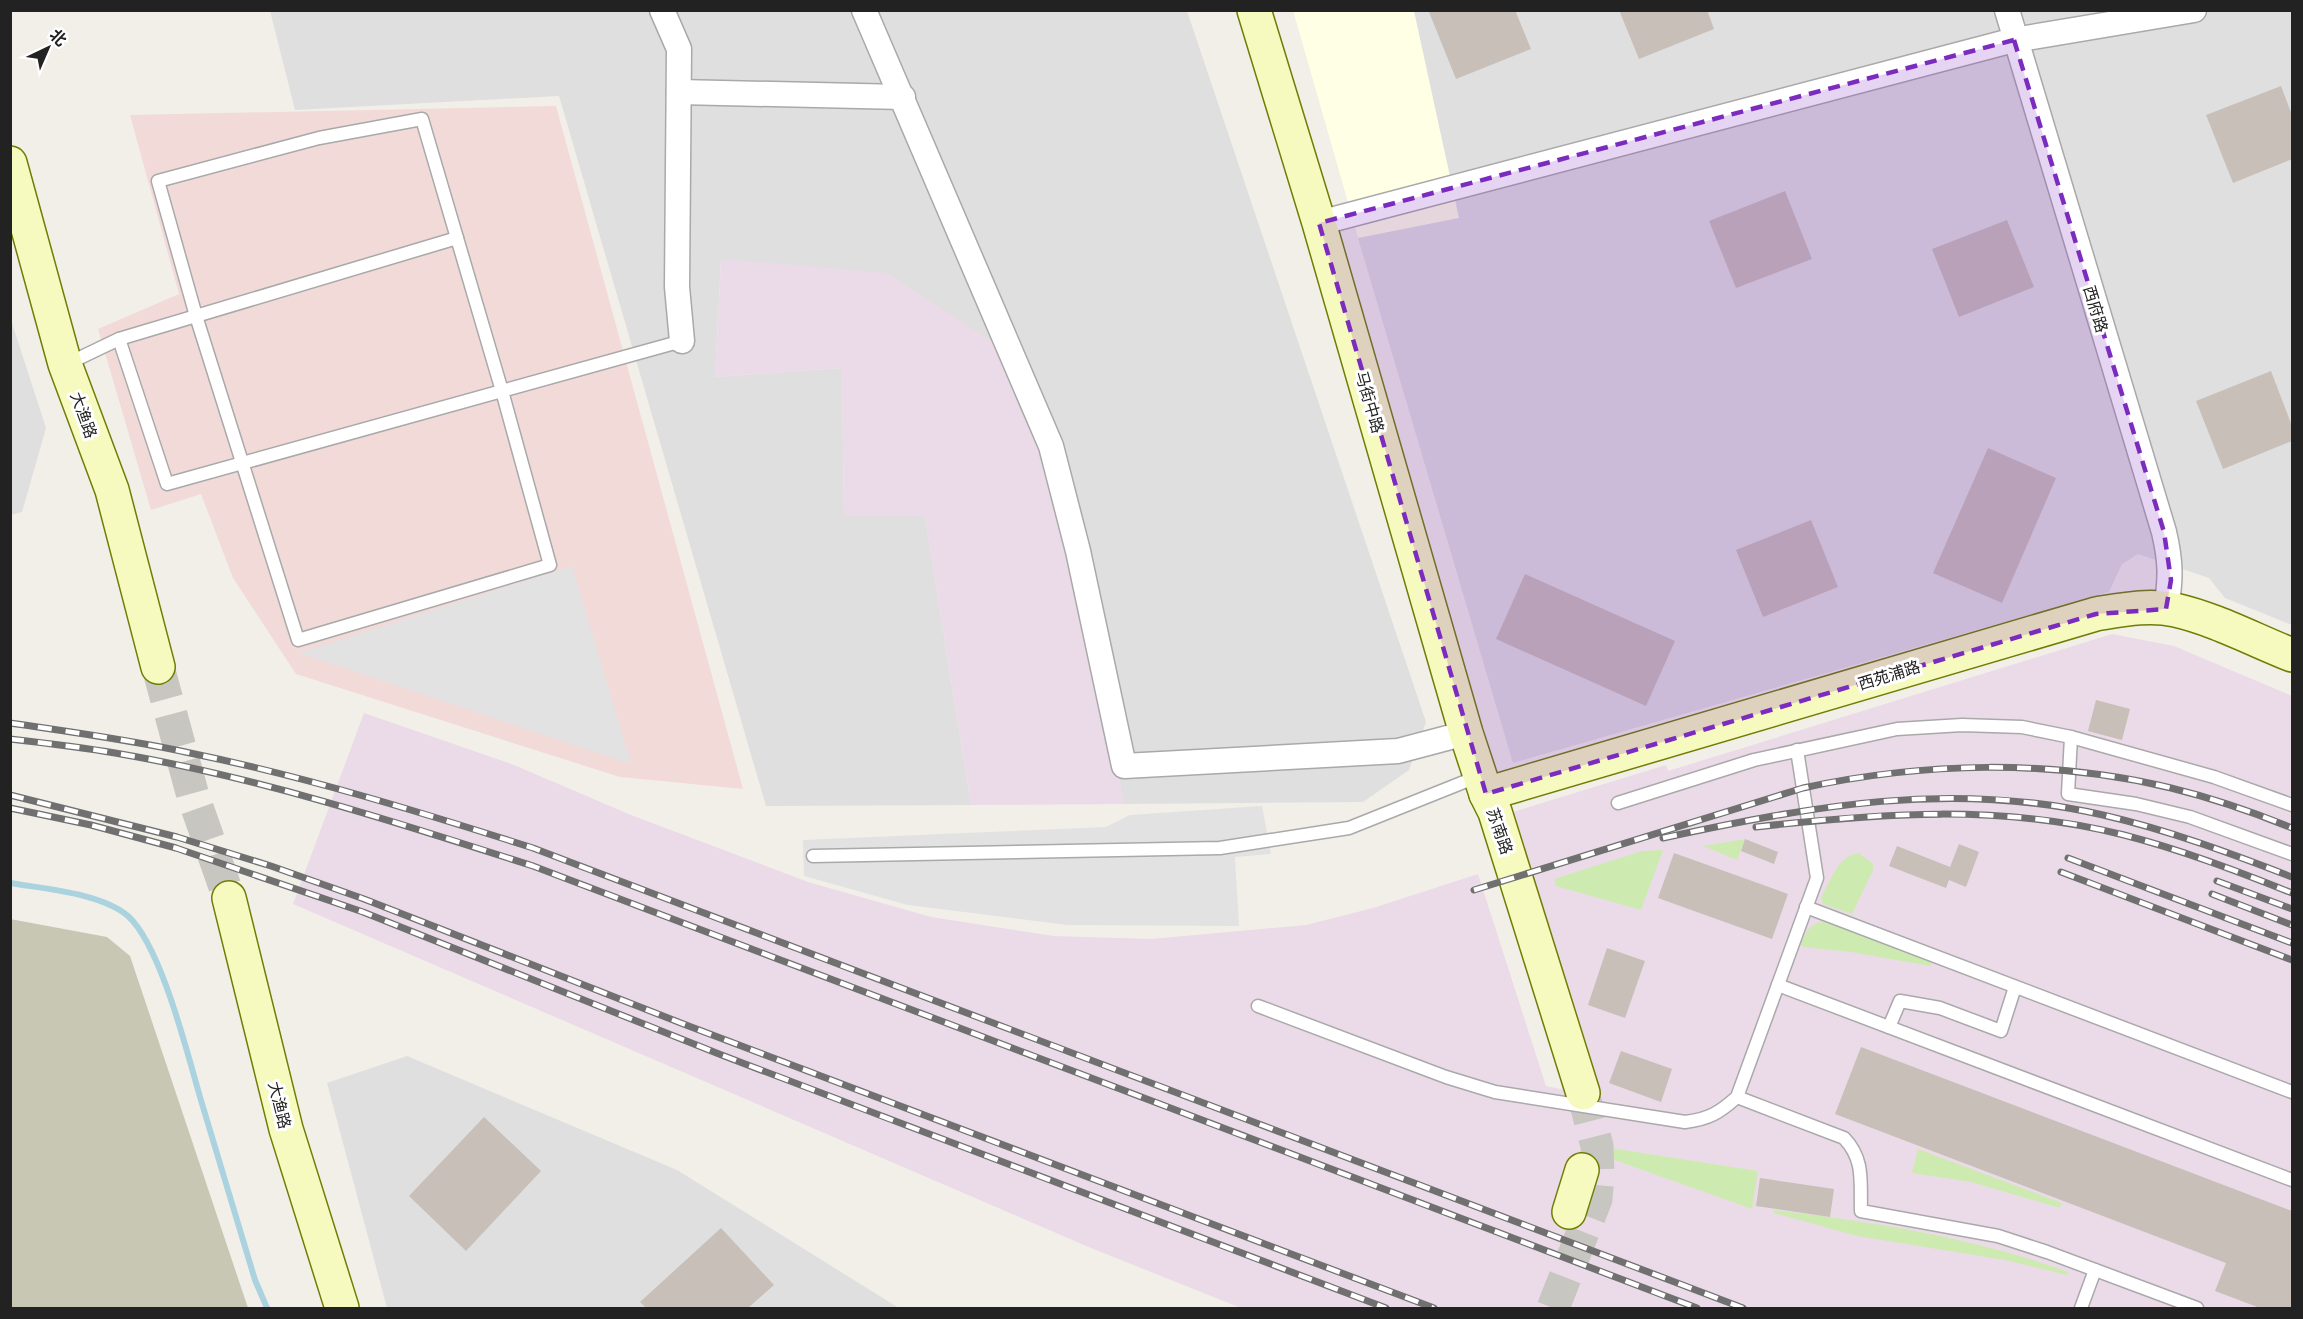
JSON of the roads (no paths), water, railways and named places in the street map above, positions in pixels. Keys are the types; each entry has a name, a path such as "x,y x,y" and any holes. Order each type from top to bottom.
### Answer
{"street":[{"path":"662,10 679,49 677,287 682,341"},
{"path":"864,10 1051,446 1078,551 1124,766 1398,751 1466,733"},
{"name":"马街中路","path":"1254,10 1319,223 1483,785"},
{"name":"西府路","path":"2007,10 2014,40 2164,532 2171,580 2166,609"},
{"path":"1319,223 2014,40 2193,10"},
{"path":"679,92 903,97"},
{"name":"大渔路","path":"10,163 66,364 112,490 158,667"},
{"name":"西苑浦路","path":"1483,785 2096,614 2138,608 2173,610 2210,622 2292,655"},
{"name":"苏南路","path":"1483,785 1496,812 1573,1092"},
{"name":"大渔路","path":"229,898 286,1129 342,1308"},
{"path":"1569,1212 1582,1170"}],"lane":[{"path":"422,119 456,238 502,391 550,565 298,640 196,316 158,181 319,138 422,119"},
{"path":"66,364 119,339 456,238"},
{"path":"119,339 167,484 682,341"},
{"path":"1618,803 1754,760 1797,750 1897,729 1962,725 2022,727 2071,737 2214,777 2292,805"},
{"path":"2071,737 2068,794 2136,804 2190,817 2292,854"},
{"path":"1258,1006 1446,1077 1495,1092 1685,1122 1704,1119 1722,1111 1737,1097 1816,878 1797,750"},
{"path":"813,856 1220,848 1349,828 1483,785"},
{"path":"1806,907 2292,1092"},
{"path":"1778,985 2292,1180"},
{"path":"1889,1027 1900,1001 1940,1008 2001,1031 2015,987"},
{"path":"1737,1097 1844,1138 1859,1158 1861,1211 1998,1236 2197,1308"},
{"path":"2081,1308 2095,1270"}],"waterway":[{"path":"10,883 72,893 103,902 128,916 140,931 172,1001 255,1280 267,1308"}],"tunnel":[{"path":"158,667 193,796 229,898"},
{"path":"1553,1308 1596,1199 1597,1146 1583,1093"}],"railway":[{"path":"10,723 101,736 234,762 363,796 533,848 1743,1308"},
{"path":"10,739 115,753 221,775 378,817 533,866 1697,1308"},
{"path":"1474,890 1803,788 1848,779 1940,769 2034,768 2126,779 2202,796 2292,828"},
{"path":"10,795 177,837 271,866 364,899 686,1025 1434,1308"},
{"path":"1663,838 1828,807 1936,798 1991,799 2047,805 2127,821 2199,843 2292,877"},
{"path":"10,808 91,825 176,848 363,912 719,1054 1386,1308"},
{"path":"1756,827 1895,815 1987,815 2033,819 2078,825 2146,841 2209,861 2292,893"},
{"path":"2068,858 2292,943"},
{"path":"2061,872 2292,960"},
{"path":"2217,881 2292,909"},
{"path":"2212,894 2292,925"}]}
